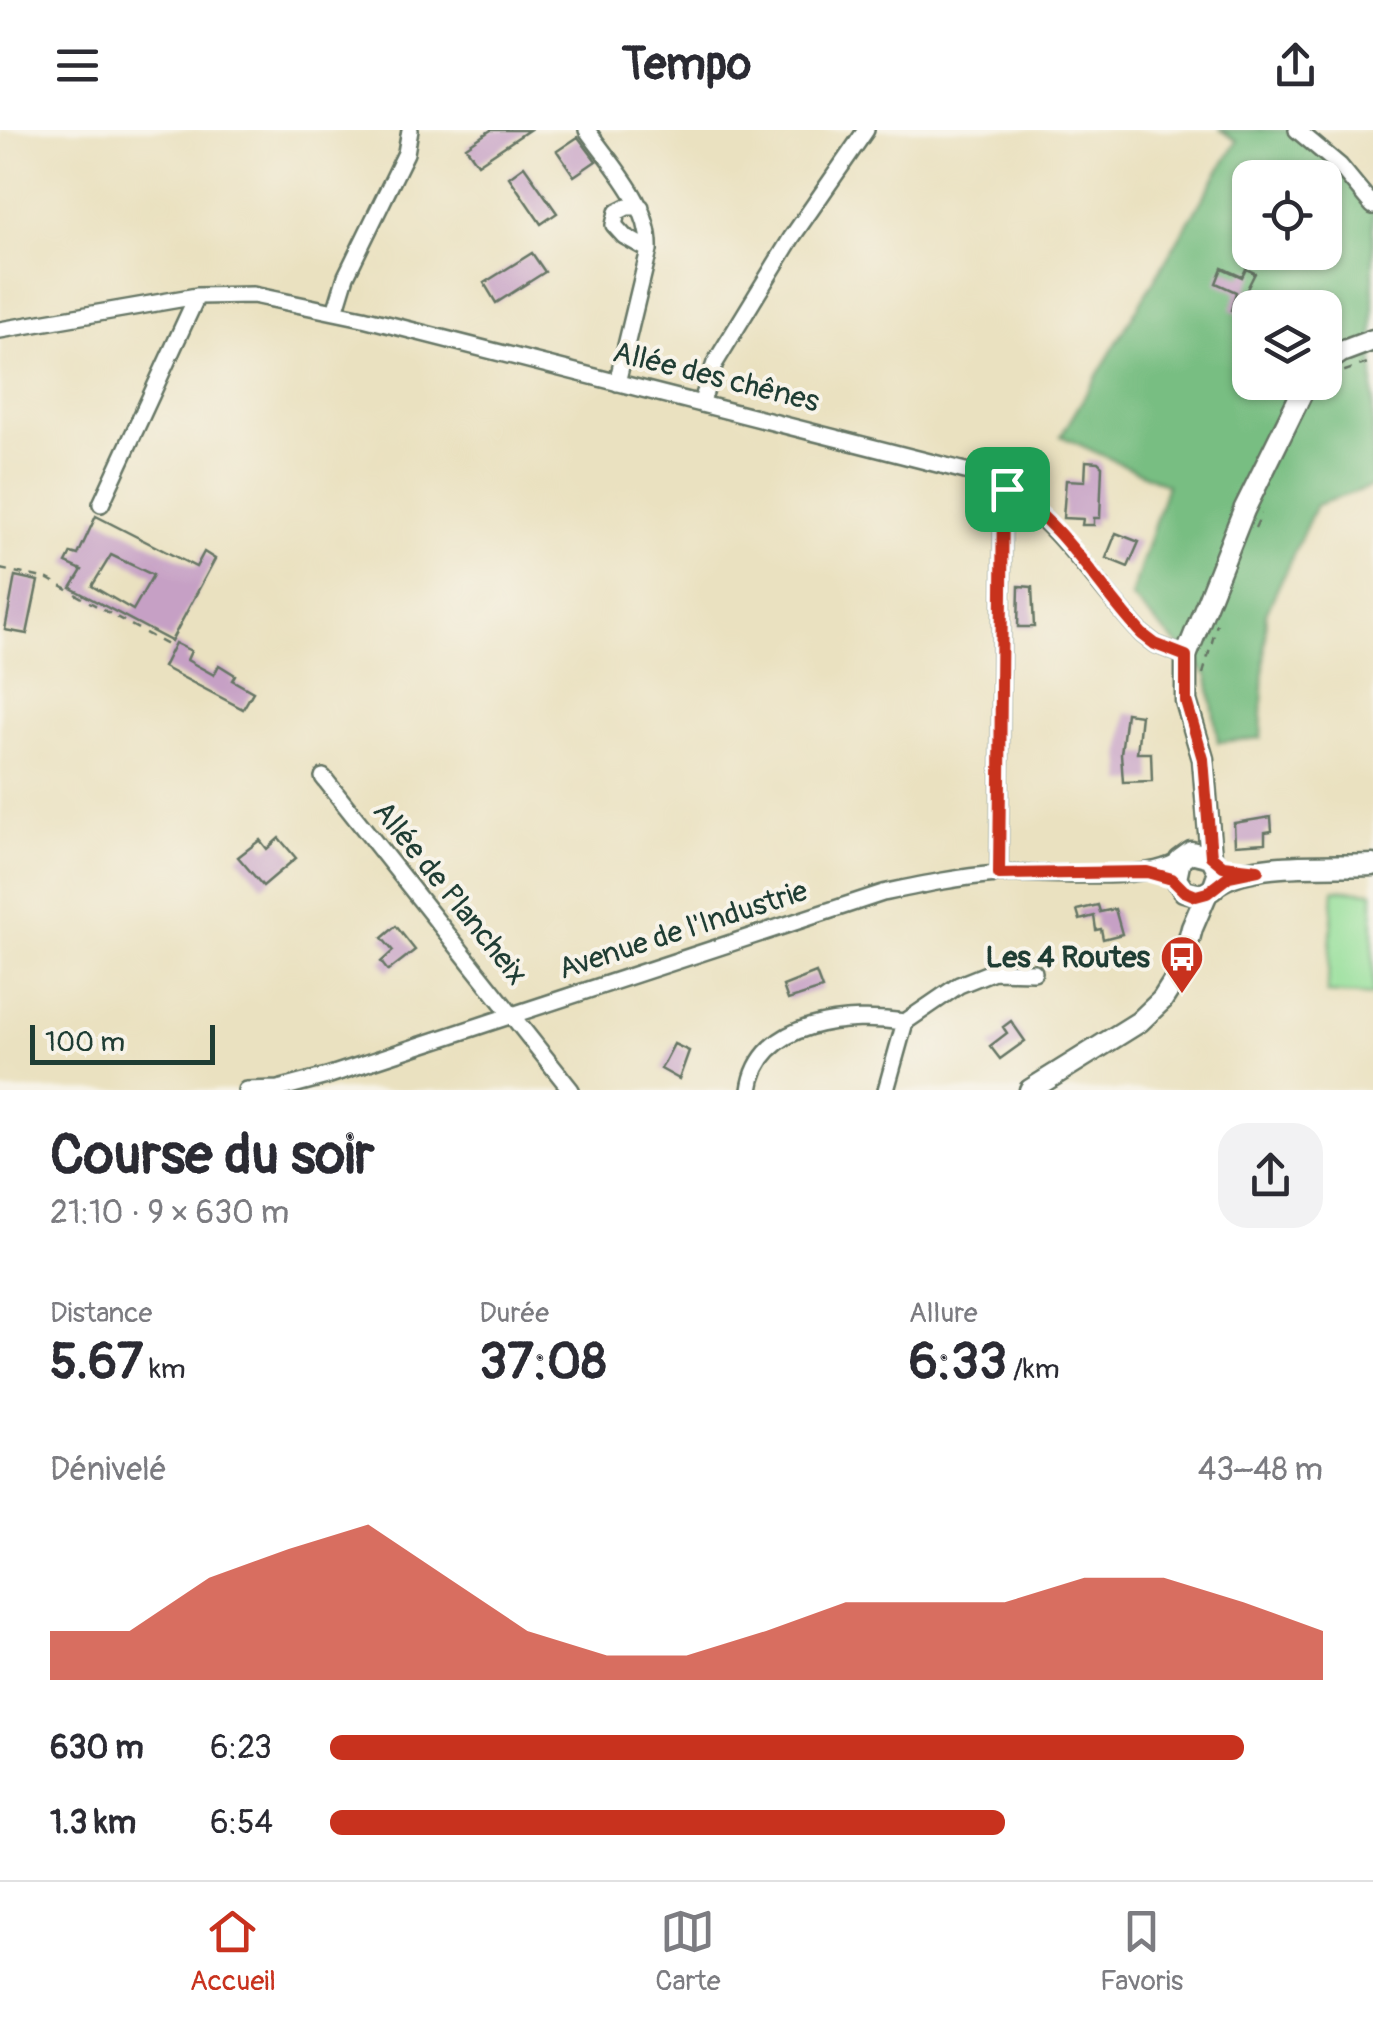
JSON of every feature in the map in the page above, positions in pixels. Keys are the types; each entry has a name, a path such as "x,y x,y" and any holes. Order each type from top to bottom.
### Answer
{"main road":[{"path":"1342,352 1373,340"},
{"path":"1192,928 1175,872 1199,858 1209,819 1203,759 1186,701 1186,656 1244,510 1306,400"},
{"path":"1199,858 1223,866 1258,870"},
{"path":"1030,1090 1151,1012 1173,986 1192,928 1219,872 1199,858"},
{"path":"1181,888 1196,896 1236,874 1258,870 1373,865"}],"street":[{"path":"335,312 346,276 406,153 410,130"},
{"path":"587,130 640,207 648,226 649,250 618,382"},
{"path":"702,404 716,363 792,237 866,130"},
{"path":"1297,130 1340,166 1373,206"},
{"path":"640,207 618,212 614,226 649,250"},
{"name":"Allée des chênes","path":"0,330 218,293 253,296 335,312 973,473 1025,500 1142,634 1155,644 1186,656"},
{"path":"101,504 196,296"},
{"path":"999,874 1003,498 1007,489"},
{"name":"Allée de Plancheix","path":"323,778 571,1090"},
{"name":"Avenue de l'Industrie","path":"1147,872 1199,858"},
{"name":"Avenue de l'Industrie","path":"246,1090 278,1089 327,1076 882,892 999,874 1147,872 1164,876 1181,888"},
{"path":"886,1090 906,1022 959,985 994,971 1034,972"},
{"path":"750,1090 764,1056 781,1041 816,1022 855,1018 906,1022"}],"path":[{"path":"1342,372 1373,361"},
{"path":"1256,526 1263,511"},
{"path":"0,569 48,579 167,645"},
{"path":"1203,676 1221,614"}],"green space":[{"path":"1221,130 1288,130 1328,160 1232,160 1232,270 1342,270 1342,173 1373,213 1373,486 1316,505 1266,613 1261,738 1218,742 1208,676 1131,597 1167,485 1061,436 1237,141"},
{"path":"1334,889 1373,892 1373,996 1327,993"}],"building":[{"path":"491,130 529,130 478,164 466,147"},
{"path":"578,137 596,161 574,176 557,151"},
{"path":"524,166 557,213 541,224 509,177"},
{"path":"532,253 545,272 496,303 484,283"},
{"path":"1222,268 1242,277 1246,270 1255,273 1247,289 1250,290 1232,290 1216,283"},
{"path":"1086,461 1102,466 1100,518 1094,518 1094,525 1082,525 1083,519 1063,518 1066,480 1085,481"},
{"path":"96,516 196,567 204,552 215,559 171,641 71,588 82,570 66,563 71,553 78,555","holes":["111,555 153,575 133,610 92,586"]},
{"path":"1116,533 1139,542 1128,567 1106,558"},
{"path":"15,576 38,581 27,634 5,630"},
{"path":"1019,586 1032,587 1034,627 1018,627"},
{"path":"175,643 191,651 187,660 214,675 219,665 235,675 232,680 253,692 243,709 163,667"},
{"path":"1126,713 1141,715 1137,753 1151,753 1152,781 1123,782 1121,754"},
{"path":"1271,817 1272,831 1265,832 1265,843 1235,845 1234,823"},
{"path":"279,838 296,858 263,886 238,857 260,840 267,849"},
{"path":"1098,905 1100,912 1115,909 1122,934 1103,939 1101,929 1096,930 1094,916 1080,920 1077,910"},
{"path":"396,926 415,950 388,971 381,962 393,951 382,938"},
{"path":"816,973 822,989 788,1000 783,986"},
{"path":"1011,1021 1025,1041 1000,1059 990,1046 1007,1033 1003,1027"},
{"path":"674,1044 689,1051 679,1079 661,1069"}],"place":[{"name":"Les 4 Routes","path":"1182,995"}],"route":[{"path":"1007,489 1049,523 1142,634 1168,651 1186,656 1186,701 1203,759 1211,856 1223,866 1258,870 1229,876 1207,893 1196,896 1172,879 1147,872 999,874 1003,498 1007,489"}]}
